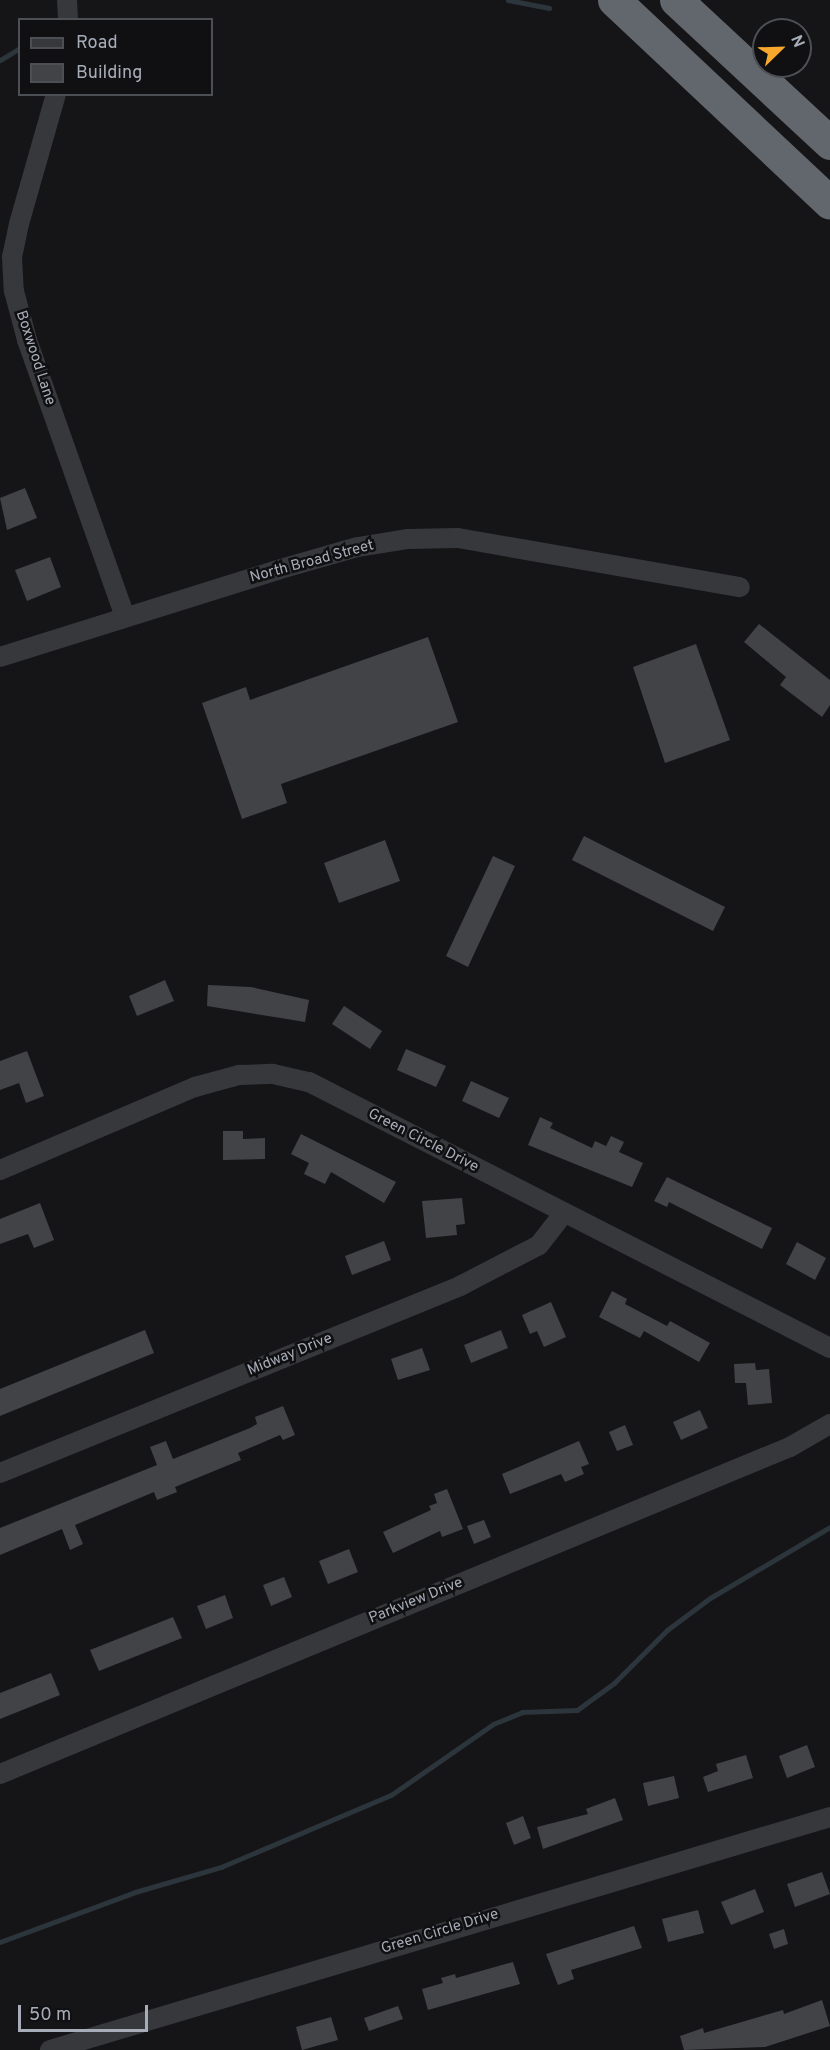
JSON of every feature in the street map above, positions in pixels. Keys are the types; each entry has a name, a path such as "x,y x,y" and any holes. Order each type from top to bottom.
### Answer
{"highway":[{"path":"614,0 830,203"},
{"path":"676,0 830,143"}],"street":[{"path":"67,0 68,18"},
{"name":"Boxwood Lane","path":"55,96 19,224 12,257 14,291 27,340 125,615"},
{"name":"North Broad Street","path":"0,657 125,615 357,547 408,539 458,538 740,586"},
{"name":"Green Circle Drive","path":"0,1170 195,1087 239,1075 273,1074 309,1082 830,1348"},
{"name":"Midway Drive","path":"0,1473 460,1286 539,1245 564,1213"},
{"name":"Parkview Drive","path":"0,1774 790,1447 830,1424"},
{"name":"Green Circle Drive","path":"50,2050 830,1817"}],"building":[{"path":"25,488 37,518 7,530 0,498"},
{"path":"50,557 61,587 27,601 15,570"},
{"path":"759,624 830,680 830,705 822,717 780,685 786,677 744,642"},
{"path":"428,637 458,722 281,784 287,803 242,819 202,703 246,687 250,700"},
{"path":"696,644 730,740 665,763 633,667"},
{"path":"584,836 725,907 713,931 572,860"},
{"path":"385,840 400,881 339,903 324,863"},
{"path":"493,856 515,866 468,967 446,956"},
{"path":"165,980 174,1001 137,1016 129,996"},
{"path":"208,985 251,987 309,1000 305,1022 207,1006"},
{"path":"344,1006 382,1031 370,1049 332,1024"},
{"path":"406,1049 446,1066 436,1087 397,1070"},
{"path":"27,1051 44,1096 26,1103 19,1083 0,1090 0,1061"},
{"path":"471,1081 509,1098 499,1118 462,1101"},
{"path":"540,1117 553,1123 550,1128 592,1148 595,1141 606,1146 611,1136 624,1142 619,1152 643,1163 632,1187 528,1145"},
{"path":"223,1131 243,1131 243,1139 265,1138 265,1159 223,1160"},
{"path":"301,1134 396,1182 384,1203 331,1172 325,1184 304,1174 309,1163 291,1154"},
{"path":"667,1177 772,1228 762,1249 669,1202 667,1207 654,1201"},
{"path":"462,1198 465,1224 456,1225 457,1235 426,1238 422,1201"},
{"path":"40,1203 54,1240 34,1248 28,1234 0,1244 0,1219"},
{"path":"384,1241 391,1260 352,1275 345,1256"},
{"path":"797,1242 826,1258 815,1280 786,1264"},
{"path":"612,1291 627,1299 625,1304 667,1326 670,1321 710,1343 699,1362 644,1331 640,1338 599,1317"},
{"path":"551,1302 566,1337 544,1347 537,1331 530,1334 522,1315"},
{"path":"145,1330 154,1353 0,1416 0,1389"},
{"path":"501,1330 508,1348 471,1363 464,1345"},
{"path":"422,1348 430,1370 398,1380 391,1359"},
{"path":"755,1363 756,1370 769,1369 772,1403 748,1405 746,1383 735,1383 734,1364"},
{"path":"283,1406 295,1435 283,1440 280,1435 238,1453 241,1460 175,1487 177,1492 157,1500 154,1492 75,1525 83,1544 70,1550 62,1529 0,1555 0,1528 157,1465 150,1447 166,1441 173,1459 250,1428 257,1424 255,1417"},
{"path":"700,1410 708,1428 681,1440 673,1422"},
{"path":"625,1425 633,1445 617,1451 609,1432"},
{"path":"579,1441 589,1464 581,1467 584,1474 565,1482 561,1474 510,1494 502,1474"},
{"path":"447,1489 463,1529 442,1537 440,1531 393,1553 383,1532 431,1510 429,1506 437,1503 434,1494"},
{"path":"484,1520 491,1537 474,1544 467,1526"},
{"path":"349,1549 358,1572 328,1584 319,1561"},
{"path":"284,1577 292,1597 271,1606 263,1585"},
{"path":"225,1595 233,1618 206,1629 197,1606"},
{"path":"173,1617 182,1638 99,1671 90,1650"},
{"path":"51,1673 60,1695 0,1719 0,1693"},
{"path":"807,1745 815,1767 787,1778 779,1756"},
{"path":"746,1755 753,1778 708,1792 703,1777 718,1771 716,1764"},
{"path":"674,1776 679,1798 648,1806 643,1783"},
{"path":"615,1798 623,1820 543,1849 537,1827 588,1814 586,1809"},
{"path":"523,1816 531,1838 514,1845 506,1823"},
{"path":"822,1872 830,1894 795,1907 787,1884"},
{"path":"755,1889 764,1912 731,1925 721,1902"},
{"path":"698,1910 704,1933 668,1942 662,1919"},
{"path":"634,1926 642,1948 571,1970 574,1979 558,1985 546,1954"},
{"path":"784,1929 788,1944 774,1949 769,1934"},
{"path":"513,1962 520,1984 428,2010 422,1989 443,1983 441,1978 455,1974 456,1978"},
{"path":"822,2000 830,2026 765,2047 684,2050 680,2036 703,2028 704,2033 783,2010 784,2014"},
{"path":"398,2006 403,2019 369,2031 364,2018"},
{"path":"331,2017 338,2040 302,2050 296,2027"}],"waterway":[{"path":"508,0 549,8"},
{"path":"0,60 18,49"},
{"path":"0,1942 135,1892 221,1867 391,1795 493,1724 522,1712 577,1710 614,1683 667,1630 710,1598 830,1527"}]}
